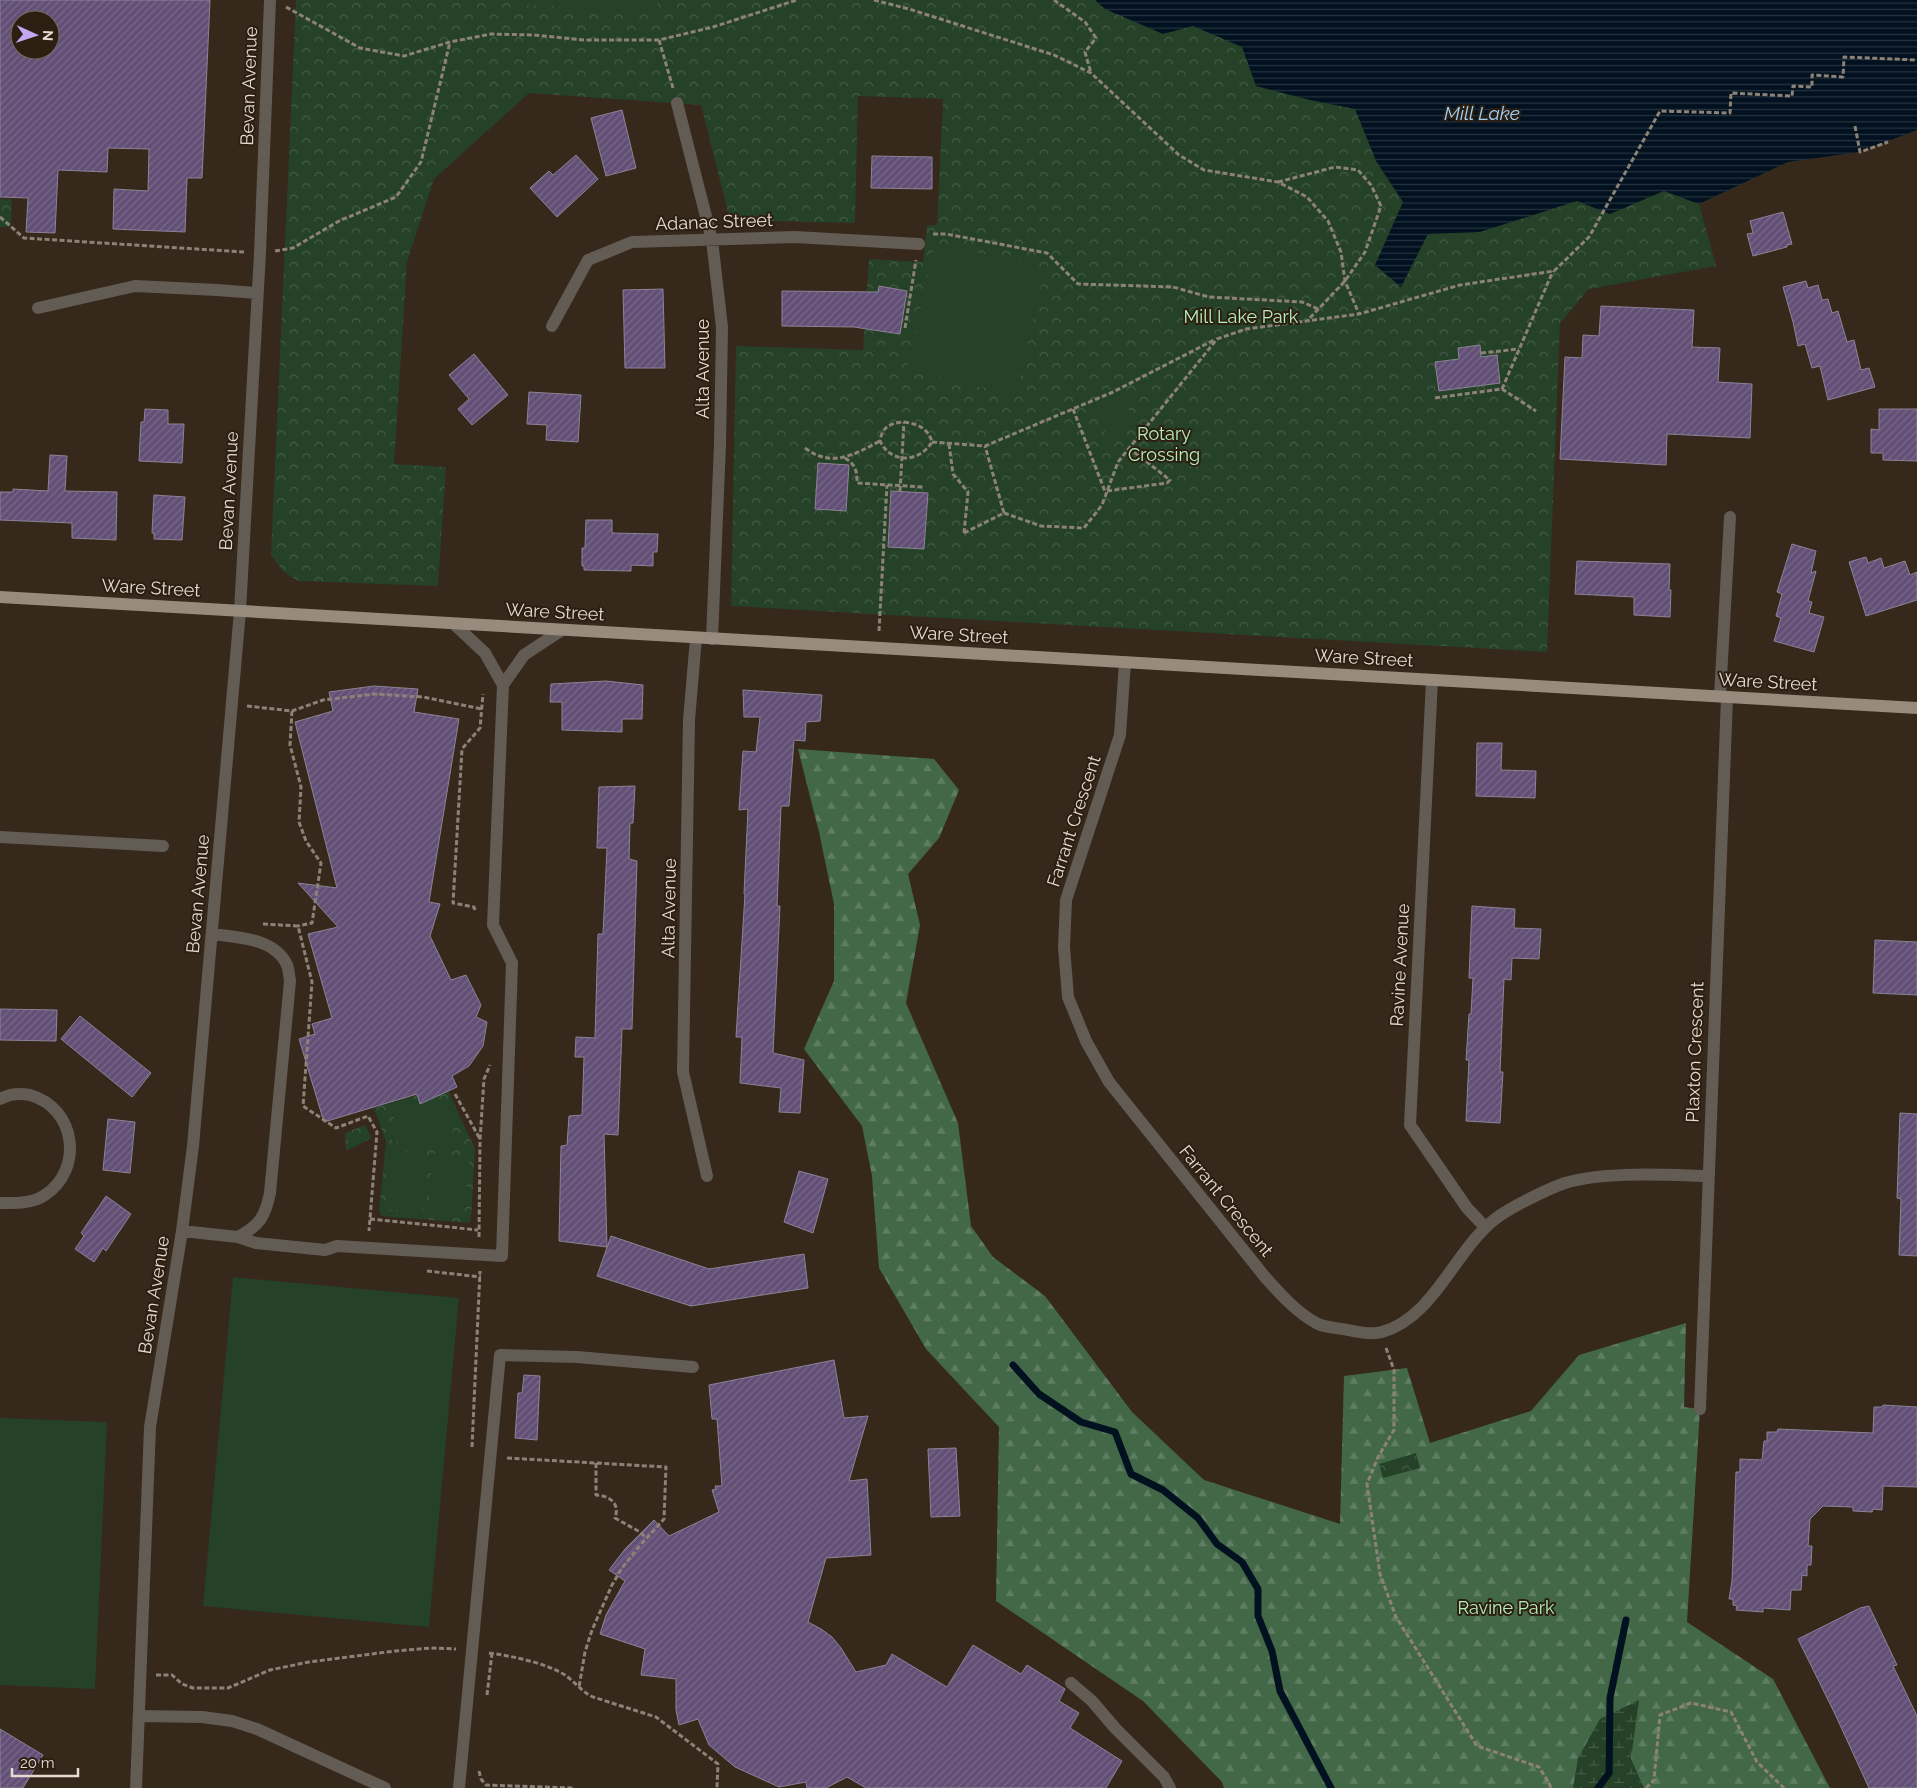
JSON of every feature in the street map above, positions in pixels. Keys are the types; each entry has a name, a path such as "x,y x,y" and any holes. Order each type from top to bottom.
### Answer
{"main road":[{"name":"Ware Street","path":"0,597 1917,708"}],"street":[{"name":"Bevan Avenue","path":"136,1788 150,1427 182,1231 193,1146 212,934 240,611 275,2"},
{"name":"Alta Avenue","path":"677,103 712,240 722,327 720,444 712,639"},
{"name":"Adanac Street","path":"552,326 588,260 632,242 796,237 919,244"},
{"path":"38,308 136,286 257,293"},
{"name":"Plaxton Crescent","path":"1700,1409 1730,517"},
{"path":"182,1231 238,1237 256,1243 324,1250 337,1246 502,1256 512,963 493,924 503,685 485,653 454,624"},
{"path":"503,685 524,655 562,630"},
{"name":"Alta Avenue","path":"696,638 689,720 683,1072 708,1176"},
{"name":"Farrant Crescent","path":"1125,662 1120,735 1066,900 1064,947 1068,997 1086,1040 1108,1082 1286,1301 1319,1324 1354,1332 1380,1333 1402,1324 1419,1310 1485,1227 1506,1211 1565,1183 1630,1175 1708,1176"},
{"name":"Ravine Avenue","path":"1432,680 1410,1126 1467,1208 1485,1227"},
{"path":"0,837 163,846"},
{"path":"212,934 246,938 265,945 279,954 288,966 290,981 267,1210 252,1229 238,1237"},
{"path":"0,1099 7,1095 23,1094 39,1098 53,1107 64,1120 69,1136 69,1157 65,1173 56,1186 44,1196 30,1202 0,1203"},
{"path":"459,1788 500,1355 577,1357 693,1367"},
{"path":"1072,1683 1092,1701 1115,1728 1164,1777 1170,1788"},
{"path":"139,1716 202,1717 232,1721 257,1729 385,1788"}],"path":[{"path":"275,2 304,15 360,48 404,56 450,42 490,34 534,35 584,40 659,40 713,27 797,0"},
{"path":"874,0 1054,55 1091,73 1178,155 1204,170 1278,182 1307,197 1328,221 1341,252 1345,280 1359,314"},
{"path":"1054,0 1085,22 1096,38 1085,52 1091,73"},
{"path":"659,40 677,103"},
{"path":"0,216 24,238 260,253 293,248 339,221 396,197 422,162 450,42"},
{"path":"1502,390 1554,271 1589,236 1660,111 1730,113 1731,93 1792,96 1793,86 1812,87 1812,75 1843,77 1844,56 1917,60"},
{"path":"1855,126 1860,152 1888,142"},
{"path":"1278,182 1336,168 1358,170 1371,185 1381,206 1365,252 1345,280 1307,322"},
{"path":"905,328 919,244 933,234 946,234 1047,253 1078,284 1174,287 1209,298 1302,302 1318,309"},
{"path":"932,442 985,446 1113,392 1217,339 1246,330 1359,314 1460,285 1554,271"},
{"path":"949,444 953,474 968,492 964,533 1004,513 1041,526 1084,528 1102,505 1118,462 1217,339"},
{"path":"1481,353 1519,349"},
{"path":"1434,398 1502,390 1536,411"},
{"path":"1073,410 1107,492"},
{"path":"900,491 904,422"},
{"path":"806,448 816,457 845,458 880,441 883,430 889,425 904,422 926,429 932,442 928,448 917,456 902,458 888,453 880,441"},
{"path":"985,446 1004,513"},
{"path":"1107,492 1167,483 1170,480 1129,448"},
{"path":"845,458 853,463 857,473 857,483 923,487"},
{"path":"878,648 887,485"},
{"path":"232,705 292,711 323,700 376,694 423,697 482,710"},
{"path":"292,711 290,745 301,787 299,822 306,842 321,863 312,923 298,926"},
{"path":"455,1094 480,1140"},
{"path":"367,1248 377,1132"},
{"path":"370,1220 478,1230"},
{"path":"481,1277 471,1455 666,1467 664,1519 622,1568 601,1608 586,1652 578,1687"},
{"path":"1380,1333 1394,1370 1394,1430 1378,1457 1367,1484 1380,1574 1396,1617 1477,1746 1539,1767 1551,1788"},
{"path":"596,1463 596,1495 607,1496 613,1501 617,1507 615,1518 640,1532 646,1538"},
{"path":"455,1649 456,1640"},
{"path":"141,1674 172,1675 182,1684 194,1688 228,1688 270,1670 309,1662 395,1650 431,1648 492,1653 552,1668 568,1677 578,1687 593,1697 656,1717 671,1726 718,1764 716,1788"},
{"path":"487,1702 492,1653"},
{"path":"1646,1788 1654,1780 1660,1715 1690,1703 1732,1712 1756,1762 1784,1788"},
{"path":"479,1769 481,1779 486,1785 576,1788"}],"green space":[{"name":"Mill Lake Park","path":"296,0 1917,0 1917,130 1860,152 1788,162 1699,204 1716,266 1589,289 1560,323 1547,652 731,606 736,346 863,350 869,259 923,262 927,225 937,225 943,99 858,96 855,223 730,220 701,105 529,93 434,179 407,262 394,464 446,467 438,586 298,581 283,571 271,555"},
{"path":"528,0 657,0 657,11 527,5"},
{"path":"0,199 12,199 11,227 0,227"},
{"path":"935,243 1045,268 1016,395 907,370"},
{"path":"1122,393 1135,425 1107,436 1095,405"},
{"name":"Ravine Park","path":"798,749 934,759 959,790 939,838 908,874 920,925 906,1003 958,1123 971,1226 993,1257 1045,1296 1132,1412 1204,1480 1340,1524 1344,1376 1407,1368 1430,1443 1531,1411 1579,1355 1686,1323 1684,1407 1700,1409 1687,1622 1773,1679 1830,1788 1224,1788 1222,1782 1143,1701 996,1601 999,1427 926,1349 879,1268 872,1176 862,1126 804,1049 834,981 834,904 819,832"},
{"path":"446,1086 475,1149 471,1220 468,1223 382,1216 379,1211 386,1142 374,1108"},
{"path":"395,1102 455,1106 451,1147 392,1142"},
{"path":"365,1125 372,1138 346,1151 345,1133"},
{"path":"391,1150 427,1153 422,1212 386,1209"},
{"path":"433,1154 469,1157 464,1216 428,1213"},
{"path":"233,1277 459,1298 429,1627 203,1606"},
{"path":"0,1418 107,1422 95,1689 0,1685"},
{"path":"1416,1453 1420,1468 1383,1478 1379,1464"},
{"path":"1639,1700 1631,1759 1644,1788 1573,1788 1578,1758 1600,1719"}],"water":[{"name":"Mill Lake","path":"1095,0 1917,0 1917,130 1860,152 1788,162 1699,204 1664,191 1610,214 1577,201 1480,232 1428,234 1401,287 1375,265 1403,202 1376,161 1355,109 1256,86 1242,47 1193,26 1163,34 1105,9"}],"building":[{"path":"0,0 210,0 202,178 187,178 185,232 113,229 114,189 148,191 149,149 108,148 107,172 58,170 55,233 26,232 28,198 0,197"},
{"path":"622,110 636,168 606,176 591,118"},
{"path":"576,155 598,179 557,217 530,188 549,171 553,175"},
{"path":"872,156 932,157 932,189 871,188"},
{"path":"1783,212 1792,244 1753,256 1747,234 1753,233 1750,221"},
{"path":"1806,281 1808,288 1818,285 1822,300 1828,299 1832,313 1838,311 1847,342 1854,340 1861,370 1869,368 1875,387 1828,400 1820,366 1812,368 1805,344 1798,346 1783,287"},
{"path":"879,286 907,291 900,334 854,327 782,326 782,291 878,292"},
{"path":"663,289 665,368 625,368 623,290"},
{"path":"1601,306 1694,310 1692,347 1720,348 1718,382 1752,384 1750,438 1667,434 1666,465 1560,459 1565,357 1582,358 1583,335 1599,336"},
{"path":"1480,345 1481,357 1497,355 1500,383 1439,391 1435,362 1459,359 1458,348"},
{"path":"474,354 508,395 472,425 458,409 469,399 449,375"},
{"path":"529,392 581,395 578,442 546,440 547,425 527,424"},
{"path":"145,409 168,410 168,424 184,424 182,463 139,461 141,422 144,422"},
{"path":"1879,409 1917,409 1917,461 1883,460 1883,453 1871,453 1871,429 1879,430"},
{"path":"50,455 67,456 65,491 117,492 116,540 72,538 72,523 0,520 0,492 13,492 13,489 48,491"},
{"path":"818,463 849,465 846,511 815,509"},
{"path":"891,491 928,493 924,549 888,547"},
{"path":"154,495 185,497 182,540 154,539 154,533 152,533"},
{"path":"586,520 612,520 612,533 658,534 657,552 653,552 653,566 631,565 631,571 584,570 584,566 582,566 582,548 585,548"},
{"path":"1792,544 1816,551 1811,573 1816,571 1808,601 1812,602 1809,613 1824,617 1814,652 1774,641 1781,618 1776,616 1782,594 1777,592"},
{"path":"1866,557 1868,563 1881,558 1884,568 1905,561 1910,575 1917,572 1917,600 1866,616 1849,562"},
{"path":"1577,561 1670,564 1670,617 1634,615 1634,597 1575,594"},
{"path":"606,681 643,685 642,719 622,719 622,732 562,730 562,702 550,702 551,684"},
{"path":"374,686 418,689 414,712 459,719 429,902 440,904 430,936 451,980 466,975 481,1005 476,1017 487,1022 483,1046 469,1066 452,1076 457,1087 420,1104 417,1094 324,1122 299,1039 315,1034 312,1024 332,1018 308,934 338,927 298,883 337,888 295,722 333,711 329,692"},
{"path":"743,690 822,695 820,721 806,722 805,741 794,740 789,806 781,806 777,906 780,906 773,1053 804,1060 800,1113 779,1112 781,1088 740,1083 742,1037 736,1037 748,809 739,810 743,751 756,752 760,717 744,717"},
{"path":"1477,743 1502,743 1501,770 1536,771 1535,798 1476,796"},
{"path":"635,786 633,823 630,823 629,859 637,861 632,1029 622,1029 618,1135 604,1134 607,1247 559,1241 561,1146 567,1145 569,1116 582,1115 584,1057 575,1057 576,1037 595,1038 598,934 603,934 607,848 597,848 599,787"},
{"path":"1472,906 1515,909 1514,928 1541,929 1539,959 1512,958 1511,980 1504,979 1500,1072 1503,1072 1500,1123 1466,1121 1469,1060 1466,1060 1473,978 1469,978"},
{"path":"1875,940 1917,942 1917,995 1873,993"},
{"path":"0,1009 57,1010 56,1041 0,1040"},
{"path":"80,1016 151,1073 132,1097 61,1039"},
{"path":"1900,1113 1917,1114 1917,1256 1899,1255 1901,1199 1897,1198"},
{"path":"108,1119 135,1122 130,1173 103,1170"},
{"path":"799,1171 828,1179 813,1233 784,1222"},
{"path":"106,1196 131,1214 106,1251 103,1248 94,1262 75,1249 84,1236 81,1233"},
{"path":"611,1236 709,1269 804,1254 808,1288 691,1306 597,1276"},
{"path":"834,1360 844,1418 868,1416 849,1481 867,1479 871,1555 826,1558 808,1622 832,1637 856,1672 886,1665 892,1654 947,1687 973,1645 1021,1674 1027,1665 1065,1689 1059,1701 1079,1713 1070,1728 1122,1761 1106,1788 866,1788 847,1777 826,1788 807,1788 806,1782 779,1787 735,1767 709,1745 698,1719 679,1725 676,1710 676,1679 641,1675 645,1649 600,1634 606,1615 625,1581 609,1570 625,1549 654,1520 669,1536 719,1512 712,1490 716,1489 715,1486 722,1486 717,1419 712,1419 709,1385"},
{"path":"524,1375 540,1376 537,1440 515,1438 518,1393 522,1393"},
{"path":"1883,1405 1917,1407 1917,1487 1883,1486 1882,1510 1873,1509 1872,1512 1853,1511 1853,1507 1823,1506 1810,1519 1808,1546 1812,1546 1811,1565 1807,1565 1807,1576 1802,1575 1801,1590 1791,1590 1790,1610 1763,1608 1763,1612 1736,1610 1737,1606 1733,1605 1733,1599 1729,1599 1732,1581 1736,1472 1740,1472 1740,1459 1762,1460 1764,1441 1767,1441 1767,1432 1777,1432 1778,1429 1873,1433 1874,1407 1882,1407"},
{"path":"956,1448 960,1516 931,1517 928,1449"},
{"path":"1869,1606 1897,1665 1893,1666 1917,1716 1917,1788 1869,1788 1798,1639 1860,1608"},
{"path":"0,1729 43,1755 23,1788 0,1788"}],"waterway":[{"path":"1013,1365 1039,1394 1081,1422 1115,1432 1131,1474 1163,1490 1198,1518 1217,1544 1242,1562 1258,1589 1258,1616 1272,1651 1280,1691 1331,1788"},
{"path":"1598,1788 1609,1773 1610,1698 1626,1620"}],"park label":[{"name":"Rotary Crossing","path":"1164,444"}]}
